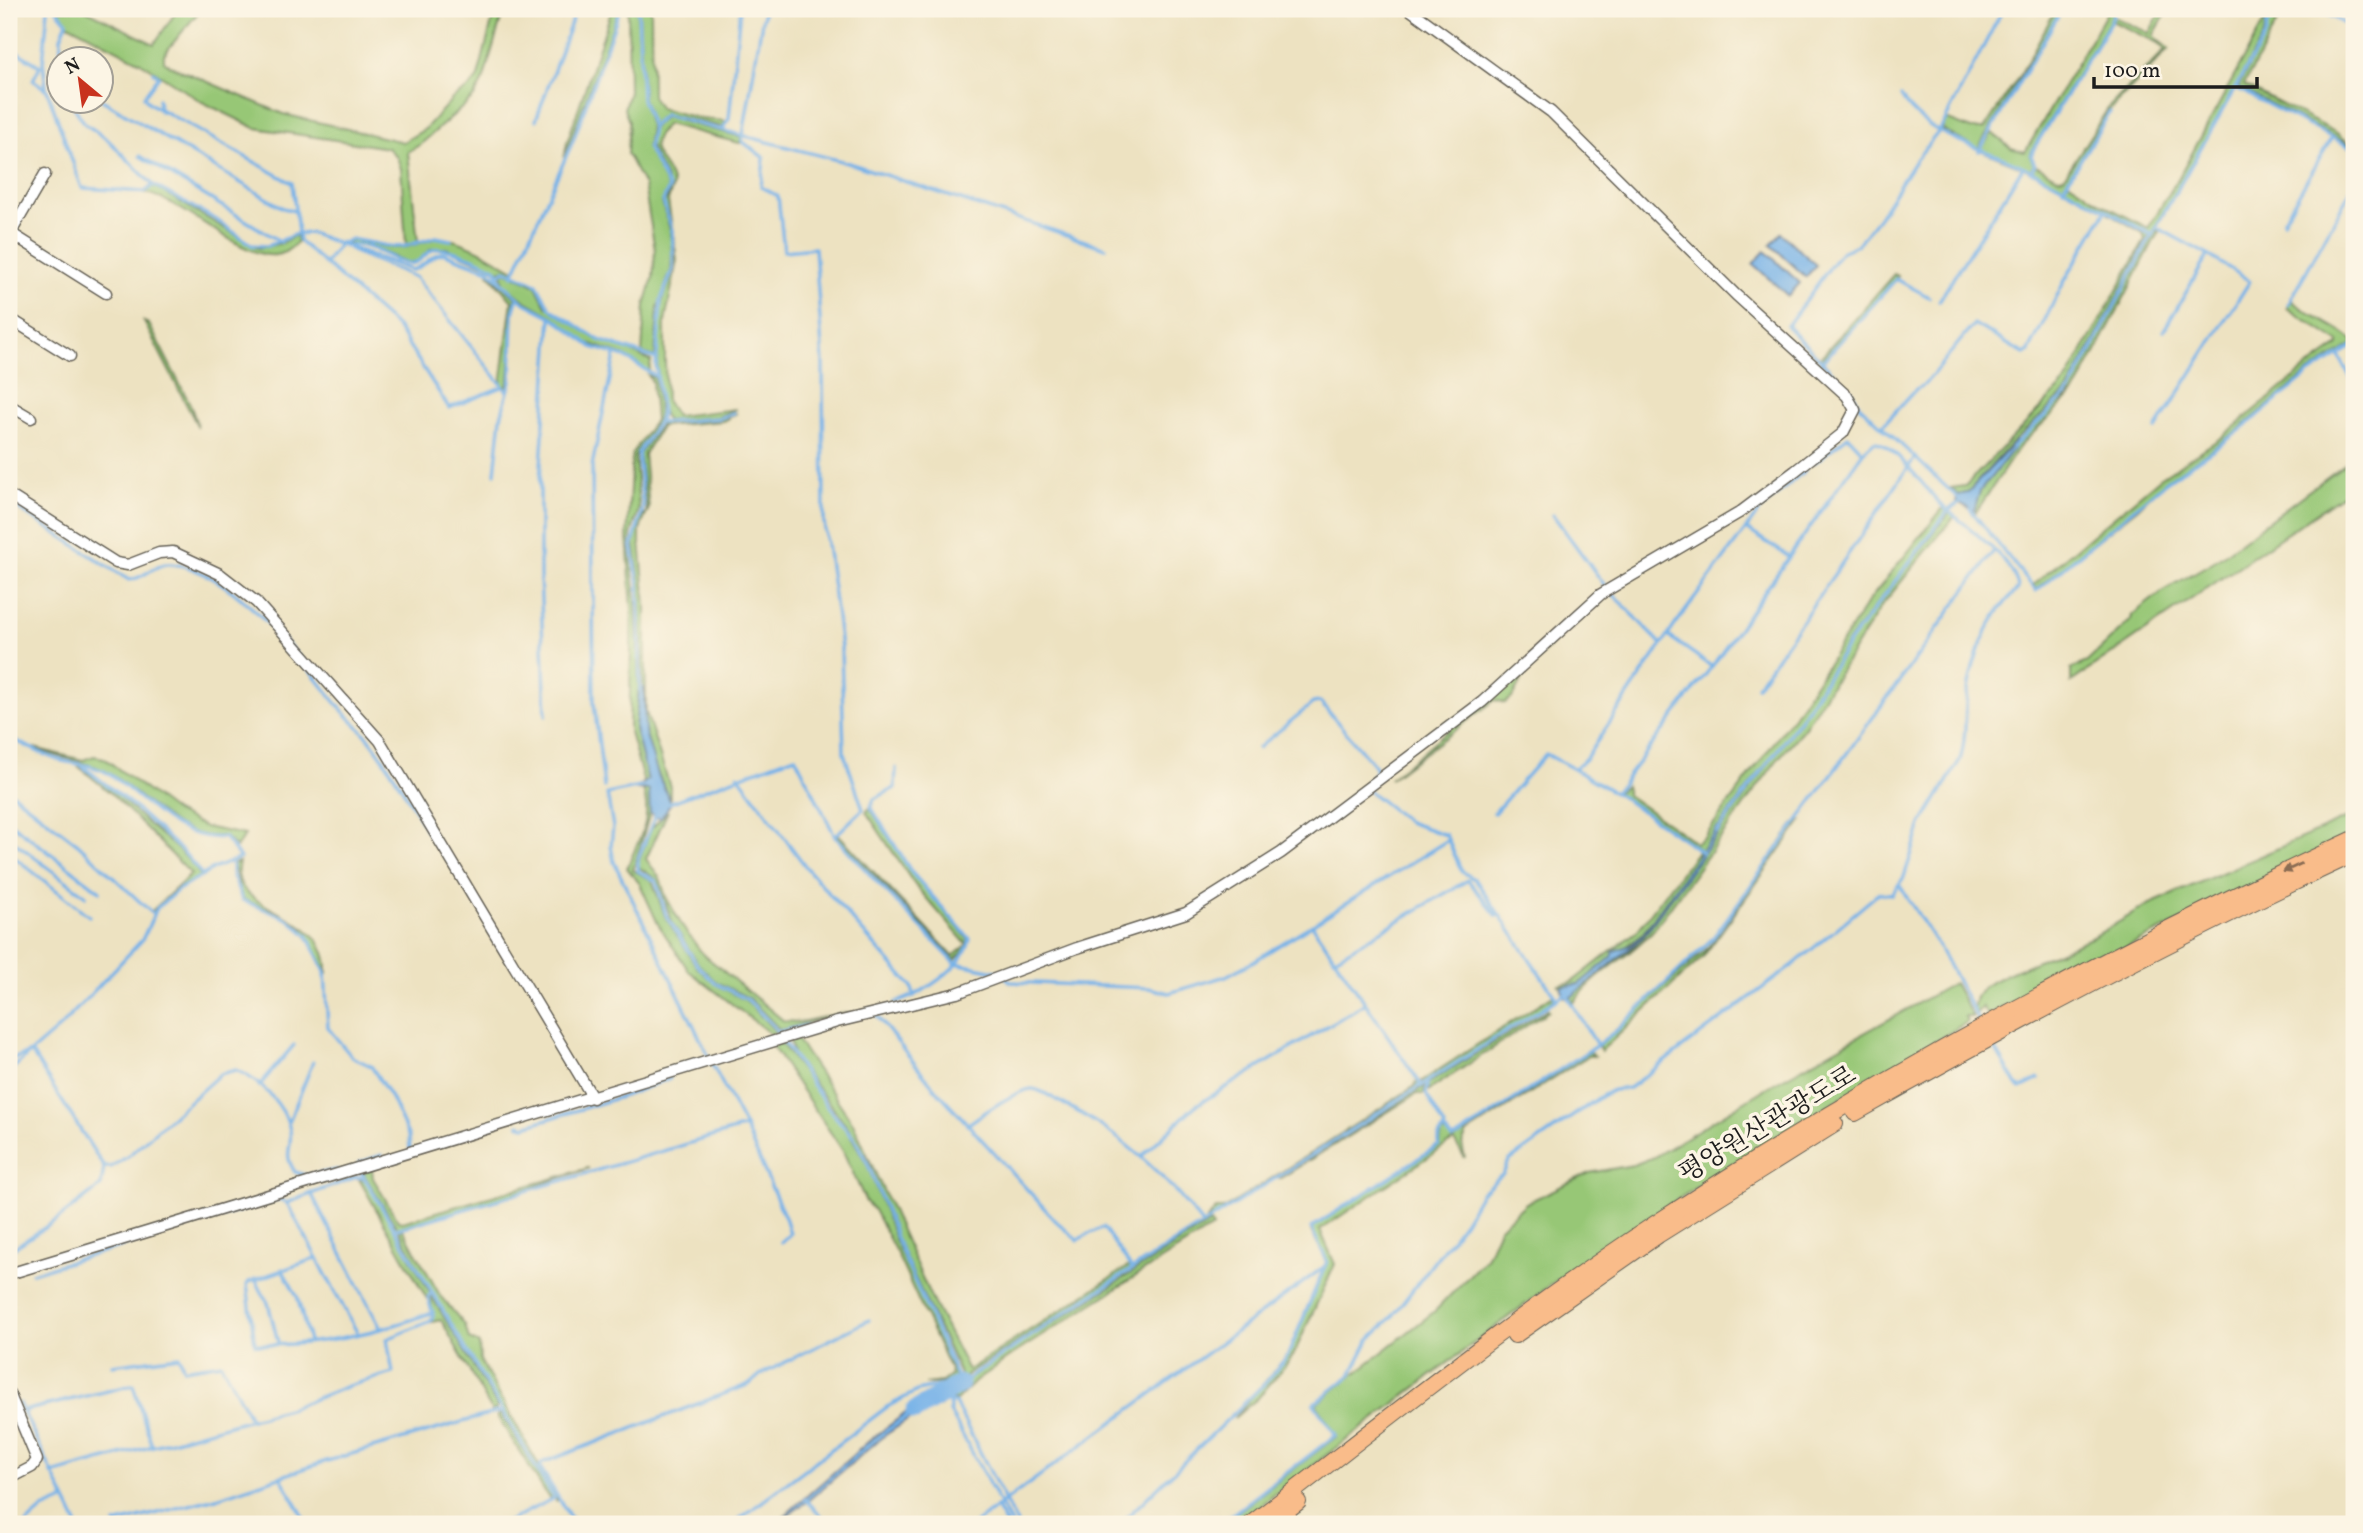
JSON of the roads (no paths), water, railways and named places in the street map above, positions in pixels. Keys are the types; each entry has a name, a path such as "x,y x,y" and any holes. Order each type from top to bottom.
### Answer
{"highway":[{"name":"평양원산관광도로","path":"1251,1524 1530,1311 1652,1225 1763,1154 2273,877 2354,839"},
{"path":"1269,1524 1526,1327 1658,1235 1832,1126 1985,1032 2354,854"}],"street":[{"path":"9,1274 837,1023 957,993 1065,953 1186,913 1281,853 1482,702 1601,594 1739,513 1843,433 1855,410 1847,396 1736,295 1551,113 1409,9"},
{"path":"45,174 9,234 106,293"},
{"path":"9,318 70,356"},
{"path":"9,405 31,418"},
{"path":"9,495 116,563 128,565 154,555 173,552 220,575 256,603 380,741 593,1098"},
{"path":"9,1393 37,1460 32,1467 9,1479"}],"water":[{"path":"1781,233 1816,265 1806,277 1771,245"},
{"path":"1765,251 1800,283 1788,296 1753,264"},
{"path":"2016,441 2013,450 1980,491 1974,511 1956,501 1958,495 1967,493"},
{"path":"639,688 644,688 645,732 658,775 671,803 660,819 650,813 649,790 635,789 648,780 635,729"},
{"path":"1717,828 1720,830 1643,937 1570,998 1565,998 1561,987 1579,984 1612,957 1614,951 1631,945 1642,935"},
{"path":"933,1392 940,1406 930,1405 881,1438 804,1504 775,1524 869,1441"}],"waterway":[{"path":"46,88 43,62 48,9"},
{"path":"56,9 67,22 61,46"},
{"path":"536,120 576,9"},
{"path":"513,275 573,141 620,9"},
{"path":"638,9 642,99 652,127 648,149 669,188 663,201 672,230 673,252 673,269 661,300 656,366 661,413 658,423 638,453 643,508 632,546 639,585 640,691"},
{"path":"723,129 729,119 740,9"},
{"path":"764,9 742,141 764,158 761,187 778,196 784,251 815,248 823,363 824,522 841,647 844,753 863,809 835,836"},
{"path":"1959,499 1859,405 1853,393 1787,326 1841,252 1857,245 1879,217 1914,162 1940,130 2003,9"},
{"path":"1979,151 2062,9"},
{"path":"2032,172 2035,165 2031,156 2034,148 2111,21 2115,9"},
{"path":"2012,448 2070,391 2156,227 2266,34 2267,23 2280,9"},
{"path":"2317,9 2353,28"},
{"path":"9,47 40,66 33,80 47,90 82,188 145,192 153,185"},
{"path":"153,72 159,76 144,96 149,103 292,183 299,241 397,327 449,408 502,387"},
{"path":"2236,88 2354,149"},
{"path":"1901,96 1924,122 1939,131 2024,167 2152,235"},
{"path":"158,99 160,111"},
{"path":"116,108 283,208 294,211"},
{"path":"2063,188 2110,112"},
{"path":"652,127 664,115 849,163 1106,248"},
{"path":"80,116 84,123 108,140 153,185 215,219 252,245 267,246 296,234 310,233 412,270 443,253 489,270 523,302 554,318 592,347 625,357 657,377"},
{"path":"2283,221 2332,137"},
{"path":"140,156 281,242"},
{"path":"1939,301 2023,167"},
{"path":"2288,305 2354,184"},
{"path":"1882,426 1916,389 1925,384 1974,324 2024,354 2029,351 2063,284 2106,210"},
{"path":"2156,227 2208,255 2164,330"},
{"path":"451,240 436,237 393,247 351,239 343,243 356,253 415,277 507,391"},
{"path":"325,264 341,242"},
{"path":"351,245 366,246 407,263 419,261 435,249 456,252 496,269 502,283"},
{"path":"2156,429 2250,281 2208,255"},
{"path":"500,273 506,270 537,284 550,308 599,340 657,359"},
{"path":"1821,363 1896,279 1929,297"},
{"path":"495,473 501,417 511,381 513,313 518,297"},
{"path":"546,715 540,576 540,480 551,317"},
{"path":"1970,509 2036,591 2166,482 2238,432 2308,375 2354,345"},
{"path":"604,787 594,703 592,466 615,355"},
{"path":"2339,356 2354,384"},
{"path":"658,423 719,418 734,413"},
{"path":"1814,463 1848,436 1863,452"},
{"path":"1220,1524 1336,1435 1314,1404 1351,1375 1369,1340 1392,1317 1465,1221 1481,1193 1503,1174 1509,1161 1600,1097 1613,1090 1629,1088 1792,966 1879,893 1892,894 1904,877 1921,825 1960,760 1973,666 1991,624 2018,589 2009,568 1978,535 1948,511 1891,450 1874,442 1863,452 1713,665 1615,793"},
{"path":"1757,686 1914,459"},
{"path":"1494,813 1546,754 1574,769 1586,758 1675,625 1760,510 1805,470"},
{"path":"1717,832 1801,718 1850,641 1948,511 1961,501"},
{"path":"9,503 129,580 160,566 172,564 196,570 220,583 244,601 288,645 370,740 430,836"},
{"path":"1553,515 1606,587"},
{"path":"1748,530 1788,556"},
{"path":"1567,996 1597,1045 1617,1030 1712,939 1993,552"},
{"path":"1612,593 1662,645"},
{"path":"1670,637 1711,666"},
{"path":"1258,748 1313,703 1320,702 1374,765 1376,771 1367,784"},
{"path":"9,737 53,758 102,770 176,826 207,837 224,837 240,858 213,869 178,890 157,908 142,940 60,1027 31,1052 13,1059 9,1051"},
{"path":"669,803 795,756 835,836 955,963 1000,972 1011,982 1149,988 1169,993 1226,976 1252,962 1448,840"},
{"path":"81,765 132,805 185,854 203,876"},
{"path":"895,1003 917,994 940,979 959,960 970,939 912,873 871,807 874,799 895,788 896,768"},
{"path":"1574,769 1617,794 1702,852"},
{"path":"738,775 809,871 912,987 914,996"},
{"path":"640,787 607,794 613,827 611,846 614,862 709,1057"},
{"path":"9,791 78,844 152,913"},
{"path":"1369,791 1408,822 1446,835 1462,872 1475,879 1557,999"},
{"path":"656,814 638,859 638,871 656,881 666,915 698,966 715,983 748,1000 774,1027 828,1108 854,1138 868,1164 898,1243 960,1384 1087,1298 1565,994"},
{"path":"9,822 100,891"},
{"path":"9,838 86,896"},
{"path":"9,853 89,916"},
{"path":"232,864 232,874 242,900 288,919 307,935 325,972 328,1028 352,1057 371,1066 390,1096 409,1137 410,1150"},
{"path":"1335,958 1468,880 1497,916"},
{"path":"1900,886 1940,949 1981,1025"},
{"path":"1312,925 1422,1086"},
{"path":"1142,1156 1195,1106 1364,1004"},
{"path":"876,1015 932,1085 1056,1221 1077,1240 1103,1227 1132,1269"},
{"path":"777,1032 806,1026"},
{"path":"1992,1043 2017,1085 2021,1088 2039,1079"},
{"path":"259,1086 294,1045"},
{"path":"1444,1130 1453,1139 1457,1137 1596,1046"},
{"path":"9,1072 31,1052 104,1167 111,1167 127,1157 220,1074 236,1070 262,1087 283,1111 291,1136 288,1155 295,1172 307,1176 337,1170"},
{"path":"288,1124 313,1062"},
{"path":"712,1064 745,1127 786,1220 790,1234 781,1242"},
{"path":"519,1124 525,1126 624,1096 670,1078"},
{"path":"1120,1524 1266,1382 1288,1355 1327,1261 1311,1228 1439,1145 1439,1136 1445,1127 1426,1094 1428,1084"},
{"path":"967,1125 1018,1093 1033,1089 1040,1091 1122,1141 1157,1171 1203,1225"},
{"path":"397,1229 745,1127"},
{"path":"359,1163 382,1155"},
{"path":"9,1251 101,1186 104,1167"},
{"path":"361,1172 554,1498 503,1524"},
{"path":"32,1273 279,1199 287,1203 356,1177 364,1178"},
{"path":"311,1193 381,1329"},
{"path":"287,1203 358,1334"},
{"path":"317,1258 249,1282 247,1285 255,1344 298,1344 345,1337 433,1312"},
{"path":"974,1524 1324,1267"},
{"path":"282,1269 297,1296 309,1341"},
{"path":"255,1279 268,1303 278,1342"},
{"path":"52,1474 291,1408 348,1386 393,1373 387,1339 431,1321 433,1315 428,1298 431,1293"},
{"path":"574,1524 540,1467 542,1463 750,1384 760,1375 869,1320"},
{"path":"112,1365 179,1356 184,1369 221,1363 250,1418"},
{"path":"915,1411 960,1384"},
{"path":"23,1411 133,1385 152,1445"},
{"path":"733,1524 887,1407 917,1391 940,1386 949,1391 950,1412 1011,1524"},
{"path":"947,1402 955,1403 1017,1524"},
{"path":"19,1403 77,1524"},
{"path":"115,1524 220,1497 327,1461 501,1411"},
{"path":"281,1478 308,1524"},
{"path":"805,1499 829,1524"},
{"path":"26,1524 43,1509 64,1500"},
{"path":"996,1507 1006,1524"}]}
